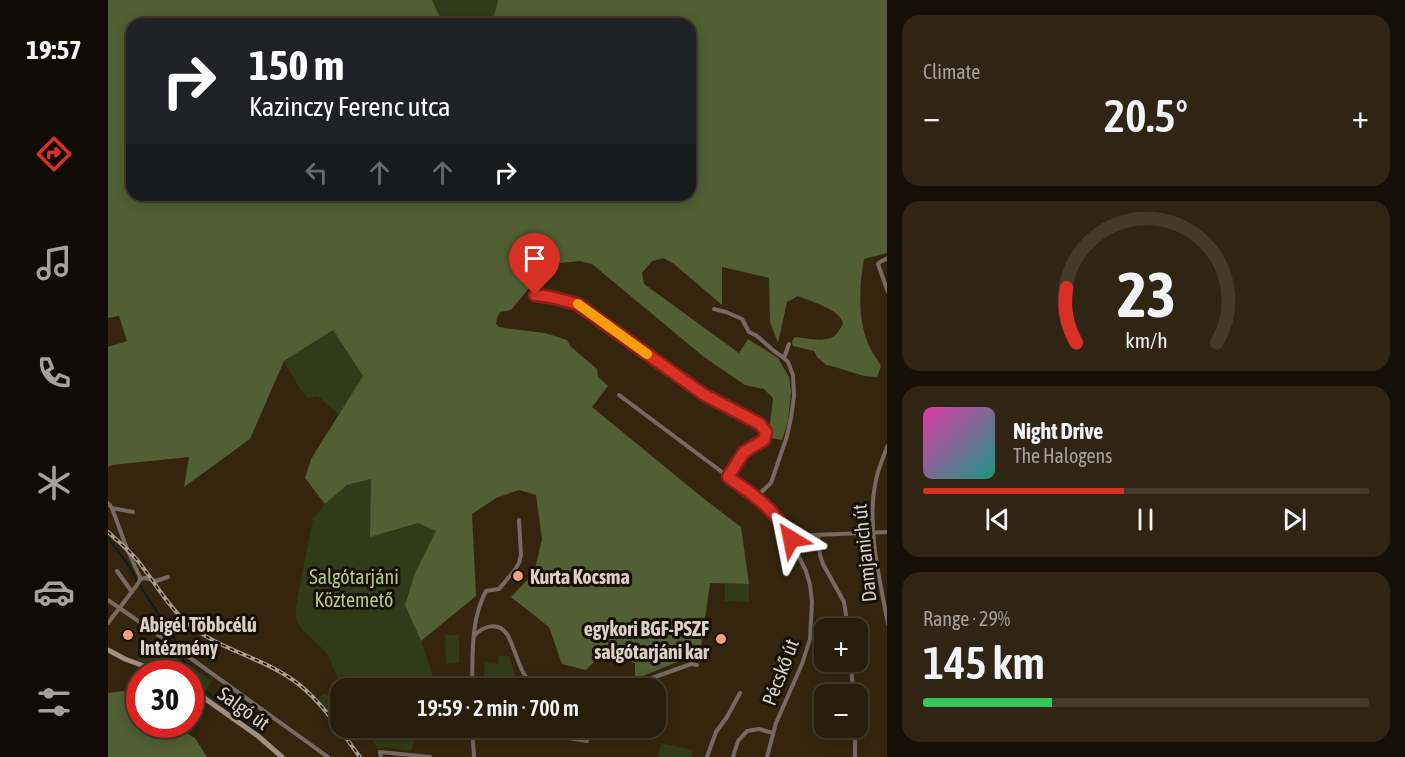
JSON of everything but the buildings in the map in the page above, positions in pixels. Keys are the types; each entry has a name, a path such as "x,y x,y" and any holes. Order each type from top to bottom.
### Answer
{"main road":[{"path":"108,650 128,660"},
{"name":"Salgó út","path":"204,698 258,736 281,756"}],"street":[{"path":"887,258 878,264 887,289"},
{"path":"535,295 577,304 703,394 760,424 766,432 764,440 744,452 728,477"},
{"path":"714,309 738,317 744,322 748,332 757,336 784,358 794,382 790,426 771,483 756,497"},
{"path":"784,358 789,344"},
{"name":"Pécskő út","path":"619,395 756,497 779,521 792,540 806,571 813,611 811,630 802,663 782,708 767,757"},
{"name":"Damjanich út","path":"887,448 874,485 872,513 887,618"},
{"path":"108,503 139,573 139,582"},
{"path":"112,508 133,512"},
{"path":"472,678 475,622 486,591 499,589 519,563 519,520"},
{"path":"792,540 802,536 887,532"},
{"path":"818,535 823,564 844,602 846,618"},
{"path":"117,571 132,592"},
{"path":"108,623 139,582 145,578 156,581 168,577"},
{"path":"108,600 328,757"},
{"path":"475,622 486,627"},
{"path":"473,636 480,630 492,626 505,632 527,678"},
{"path":"652,678 691,663 697,665"},
{"path":"707,757 716,732 728,717 740,693"},
{"path":"733,757 738,741 747,730 759,729 773,733"},
{"path":"473,738 474,757"},
{"path":"568,738 587,741"},
{"path":"855,738 855,757"},
{"path":"380,755 430,757"}],"green space":[{"path":"108,0 432,0 440,18 126,18 126,201 696,201 696,18 493,18 498,0 887,0 887,253 864,259 860,293 861,317 866,339 881,366 877,377 864,376 826,365 814,351 793,346 792,341 795,337 815,340 830,338 843,324 837,314 831,310 798,296 787,302 778,343 770,322 769,278 722,267 722,305 664,258 652,261 642,273 644,284 739,353 748,339 778,358 789,377 791,392 788,421 782,440 771,438 769,432 773,398 764,389 745,385 704,357 592,264 580,261 549,264 511,310 500,312 497,318 496,324 499,327 545,333 567,340 570,346 597,369 598,377 608,386 592,407 741,527 749,584 710,583 700,653 638,678 635,678 635,663 603,653 586,670 562,664 549,627 511,597 534,573 542,539 536,495 519,490 496,498 472,514 476,596 421,641 405,605 415,573 436,531 418,523 370,537 371,479 347,485 325,504 305,478 311,459 363,376 333,330 284,361 250,439 184,487 189,457 108,467 108,347 127,341 119,316 108,318"},
{"path":"432,0 498,0 493,18 440,18"},
{"path":"333,330 363,376 339,415 318,396 309,398 300,389 284,361"},
{"name":"Salgótarjáni Köztemető","path":"371,479 371,536 418,523 436,531 415,573 406,605 434,678 338,678 327,653 301,628 296,618 296,606 313,519 325,504 347,485"},
{"path":"725,584 749,584 749,602 725,601"},
{"path":"445,635 459,635 459,663 446,664"},
{"path":"159,643 180,660 137,660 143,652 149,656"},
{"path":"499,656 509,656 517,678 484,676 485,663 498,664"},
{"path":"204,675 212,681 206,691 204,689"},
{"path":"123,691 126,693 126,738 195,738 207,757 108,757 108,693"},
{"path":"326,693 330,700 330,714 318,698"},
{"path":"371,738 414,738 411,751 385,747 378,749"},
{"path":"661,743 693,750 692,757 658,757"}],"waterway":[{"path":"108,538 129,566 176,641"},
{"path":"204,690 256,731"}],"railway":[{"path":"108,532 135,557 167,601 186,622 222,645 274,669 298,684 327,713 360,757"}],"slow traffic":[{"path":"578,304 647,354"}],"place":[{"name":"Kurta Kocsma","path":"518,576"},
{"name":"Abigél Többcélú Intézmény","path":"128,635"},
{"name":"egykori BGF-PSZF salgótarjáni kar","path":"721,639"}],"route":[{"path":"535,295 577,304 703,394 760,424 766,432 764,440 744,452 728,477 762,502 791,539"}]}
